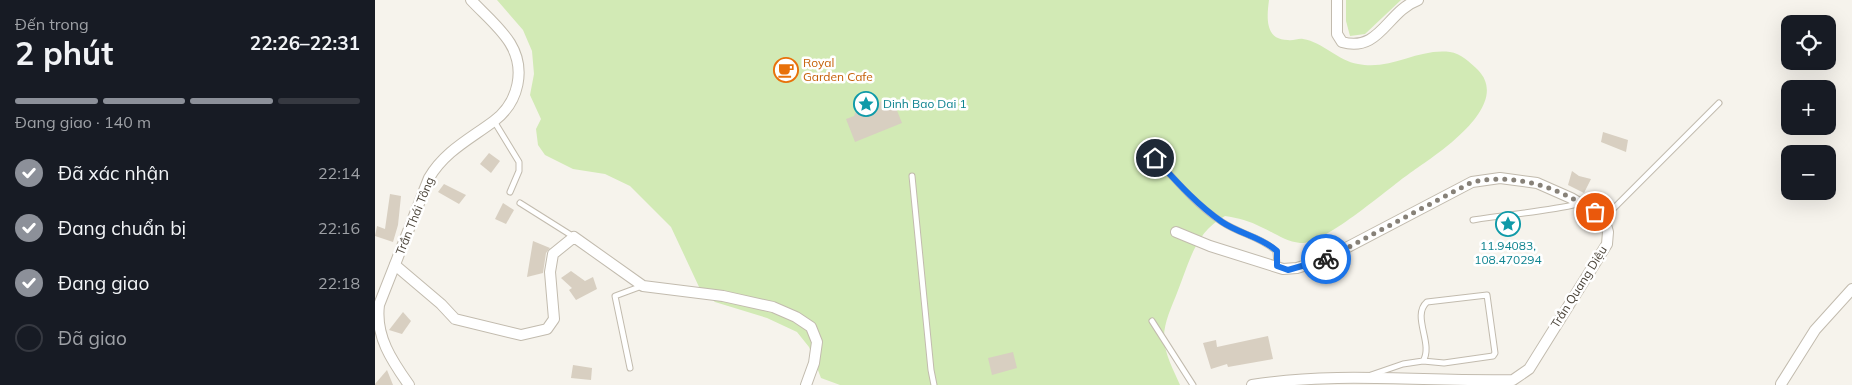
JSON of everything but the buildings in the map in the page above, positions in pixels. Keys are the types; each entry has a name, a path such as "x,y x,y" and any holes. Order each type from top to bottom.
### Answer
{"street":[{"name":"Trần Thái Tông","path":"409,385 387,352 378,327 379,305 429,178 436,166 461,142 495,121 511,105 517,83 517,69 510,43 471,0"},
{"path":"1337,0 1337,34 1342,42 1360,45 1369,42 1404,7 1418,0"},
{"path":"1176,232 1210,246 1288,270 1325,259 1472,182 1512,178 1537,183 1581,203 1604,218"},
{"name":"Trần Quang Diệu","path":"1252,385 1287,379 1513,380 1529,369 1607,244 1608,232 1604,218"},
{"path":"395,265 441,304 455,319 521,335 547,329 554,320 550,272 553,254 574,237 643,286 723,296 773,307 796,317 811,327 817,342 814,363 806,385"},
{"path":"1781,384 1815,330 1852,289"}],"lane":[{"path":"1604,218 1719,103"},
{"path":"495,121 519,162 519,171 510,192"},
{"path":"1155,158 1195,202 1224,223 1266,242 1277,251 1277,266"},
{"path":"912,176 934,385"},
{"path":"520,203 574,237"},
{"path":"1473,220 1529,210 1557,209 1581,203"},
{"path":"630,368 615,296 643,286"},
{"path":"1359,379 1403,364 1423,361 1444,363 1493,356 1495,353 1487,295 1429,301 1424,304 1422,319 1427,348 1423,361"},
{"path":"1152,322 1193,385"}],"green space":[{"path":"497,0 1269,0 1269,26 1271,32 1280,39 1310,41 1344,59 1358,64 1381,65 1427,53 1450,52 1458,54 1478,70 1486,84 1486,98 1479,113 1468,127 1439,153 1357,214 1325,235 1300,243 1285,239 1248,221 1225,216 1215,223 1200,239 1194,249 1165,326 1164,343 1180,385 840,385 821,378 809,347 797,332 767,318 715,302 700,289 671,227 630,186 605,174 573,169 545,155 538,145 536,129 541,119 530,95 534,74 532,51 523,30"},
{"path":"1346,0 1401,0 1365,34 1350,36 1346,21"}],"way so far":[{"path":"1326,259 1472,182 1487,179 1512,178 1537,183 1587,206 1595,212"}],"place":[{"name":"Royal Garden Cafe","path":"786,70"},
{"name":"Dinh Bao Dai 1","path":"866,104"},
{"name":"11.94083, 108.470294","path":"1508,224"}],"route":[{"path":"1155,158 1195,202 1224,223 1266,242 1277,251 1277,266 1288,270 1326,259"}]}
